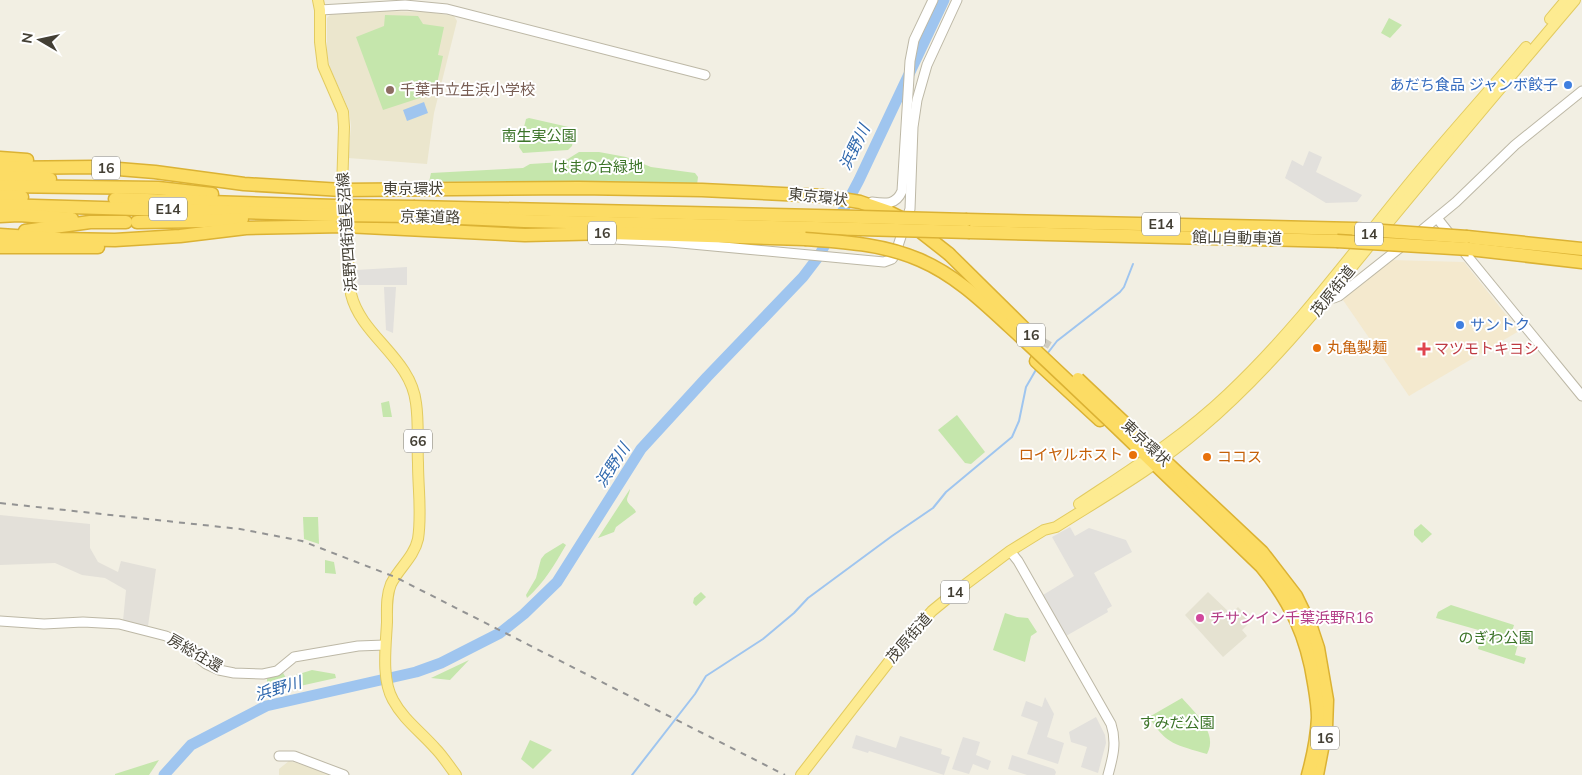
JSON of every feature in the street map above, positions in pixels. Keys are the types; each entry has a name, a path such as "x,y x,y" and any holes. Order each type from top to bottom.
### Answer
{"highway":[{"path":"0,158 94,167"},
{"name":"東京環状","path":"0,168 94,167 154,172 244,184 342,190 626,188 805,194 836,197 881,208 907,221 949,254 1261,566 1278,588 1294,615 1308,650 1317,700 1318,719 1308,775"},
{"path":"0,177 63,180 85,186"},
{"path":"0,186 172,189 209,194 308,200 321,205"},
{"name":"京葉道路","path":"0,196 321,205 336,211"},
{"name":"京葉道路","path":"0,205 307,214 336,211 415,212 810,228 860,223"},
{"path":"0,216 33,216 90,222 204,222 293,217 307,214"},
{"path":"0,233 32,231 90,222"},
{"name":"館山自動車道","path":"860,223 1337,241 1468,243 1582,249"},
{"name":"東京環状","path":"0,233 60,239 115,240 180,236 246,228 345,226 525,235 810,228 920,260 949,276 978,298 1112,417"},
{"name":"館山自動車道","path":"968,226 1355,229 1468,243 1582,262"},
{"path":"0,247 91,248 168,240 180,236"},
{"name":"16","path":"1036,361 1127,444 1153,457"},
{"name":"東京環状","path":"1153,457 1262,552 1296,596 1311,627 1322,670 1327,712 1324,747 1317,775"}],"main road":[{"name":"茂原街道","path":"1322,297 1409,184 1566,0"},
{"name":"茂原街道","path":"801,775 880,672 932,611 954,592 1010,551 1044,530 1056,527 1153,457 1227,395 1268,354 1322,297 1575,0"},
{"name":"浜野四街道長沼線","path":"319,5 323,66 343,112 342,190 348,271 353,304 362,321 401,368 410,382 416,402 419,528 415,549 397,574 388,592 385,645 389,690 392,700 406,719 437,749 456,775"}],"street":[{"path":"860,202 891,203 896,200 902,191 910,62 914,40 933,0"},
{"path":"525,235 556,238 670,242 884,262 892,259 910,209 913,127 917,100 927,65 956,0"},
{"path":"319,5 405,5 448,9 705,75"},
{"path":"1322,297 1339,296 1437,218 1516,145 1582,91"},
{"path":"1437,218 1582,396"},
{"path":"1010,551 1014,564 1110,733 1110,755 1104,775"},
{"path":"1010,551 1018,561 1111,724 1115,749 1108,775"},
{"name":"房総往還","path":"0,621 44,624 84,622 119,624 166,636 181,644 206,664 219,670 234,673 262,674 277,671 294,657 358,646 385,645"},
{"path":"280,756 294,756 344,775"}],"shaded area":[{"name":"千葉市立生浜小学校","path":"384,11 429,12 454,16 457,21 434,113 427,164 348,158 351,126 349,110 330,68 327,54 327,18 331,14"},
{"path":"1309,151 1322,157 1316,172 1362,195 1357,202 1326,203 1285,178 1292,160 1303,166"},
{"path":"1391,260 1464,262 1519,331 1409,396 1343,300"},
{"path":"407,267 407,285 358,285 356,270"},
{"path":"384,287 396,287 393,333 386,330"},
{"path":"0,515 90,524 90,548 98,562 118,572 121,561 156,569 148,626 123,621 126,590 105,578 82,575 55,563 0,565"},
{"path":"1070,527 1075,536 1089,528 1126,540 1132,552 1094,573 1112,606 1107,609 1108,612 1066,636 1043,595 1074,576 1052,537"},
{"path":"1208,592 1231,614 1238,607 1251,621 1242,630 1247,636 1223,657 1185,615"},
{"path":"1045,697 1054,714 1047,737 1064,743 1058,764 1027,754 1038,722 1021,716 1026,701 1042,707"},
{"path":"1096,717 1105,735 1106,743 1098,773 1081,767 1087,747 1071,742 1069,732"},
{"path":"856,735 896,748 900,736 942,749 941,754 950,757 944,775 869,751 868,753 852,748"},
{"path":"963,737 980,742 976,755 991,761 988,770 973,764 969,774 952,769"},
{"path":"1012,755 1054,769 1055,775 1027,775 1008,769"},
{"path":"289,761 334,775 279,775 279,769"}],"green space":[{"path":"385,15 418,16 423,24 444,27 438,55 443,56 435,93 383,110 356,37 384,26"},
{"path":"1389,18 1402,25 1390,38 1381,33"},
{"name":"南生実公園","path":"529,118 573,128 575,131 572,146 568,150 523,153 519,147 526,119"},
{"name":"はまの台緑地","path":"579,152 599,152 626,157 651,167 695,173 698,177 697,185 514,181 429,182 431,173 523,168 530,164 563,162"},
{"path":"389,401 392,417 383,417 381,403"},
{"path":"957,415 985,452 971,464 965,463 938,430"},
{"path":"630,489 627,500 636,512 616,527 614,532 598,538"},
{"path":"303,517 318,517 319,544 304,539"},
{"path":"1421,524 1432,534 1422,543 1414,535 1414,530"},
{"path":"563,543 566,545 544,580 527,598 526,595 536,578 541,559 545,554"},
{"path":"325,560 334,562 336,574 325,573"},
{"path":"701,592 706,597 696,606 693,603 694,598"},
{"name":"のぎわ公園","path":"1451,605 1514,625 1511,635 1520,637 1515,655 1526,658 1524,664 1478,649 1482,631 1436,618 1438,612"},
{"path":"1005,613 1028,618 1037,632 1031,636 1025,662 993,650"},
{"path":"469,660 450,680 431,678"},
{"path":"312,670 335,674 336,678 273,692 267,685 267,677 282,671 286,678"},
{"name":"すみだ公園","path":"1182,698 1204,723 1208,731 1210,746 1207,754 1173,743 1161,733 1149,717"},
{"path":"530,740 552,750 533,769 521,759"},
{"path":"159,760 149,775 115,775 115,774"}],"water":[{"path":"424,102 428,113 407,121 403,110"}],"waterway":[{"name":"浜野川","path":"164,775 191,745 266,706 416,672 441,663 500,633 524,614 557,582 641,449 803,277 819,256 859,180 944,0"},
{"path":"1047,354 1057,341 1120,292 1124,287 1133,264"},
{"path":"632,775 695,694 706,676 763,639 794,613 808,598 933,508 946,492 1012,437 1019,421 1026,387 1037,368"}],"tunnel":[{"path":"1037,358 1048,340"}],"railway":[{"path":"0,503 240,529 302,541 395,577 785,775"}],"place":[{"name":"あだち食品 ジャンボ餃子","path":"1568,85"},
{"name":"千葉市立生浜小学校","path":"390,90"},
{"name":"サントク","path":"1460,325"},
{"name":"丸亀製麺","path":"1317,348"},
{"name":"マツモトキヨシ","path":"1424,349"},
{"name":"ロイヤルホスト","path":"1133,455"},
{"name":"ココス","path":"1207,457"},
{"name":"チサンイン千葉浜野R16","path":"1200,618"}]}
